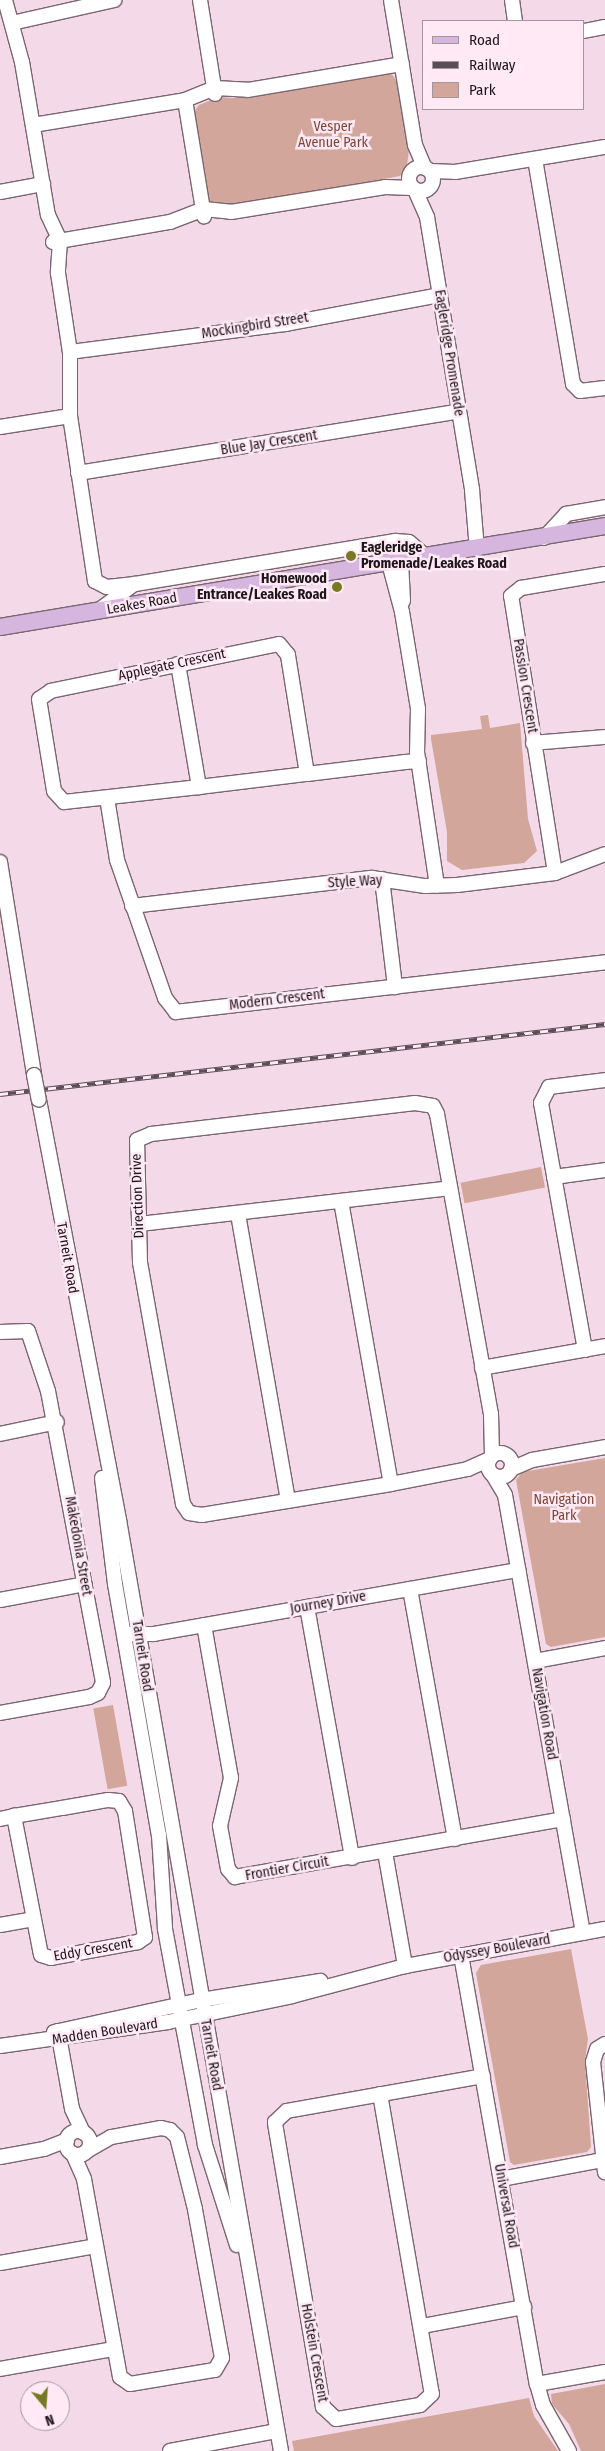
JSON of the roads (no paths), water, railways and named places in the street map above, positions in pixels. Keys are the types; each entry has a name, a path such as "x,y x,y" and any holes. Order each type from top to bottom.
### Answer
{"main road":[{"name":"Leakes Road","path":"0,628 544,538 605,526"}],"street":[{"path":"5,0 12,23 33,125 48,215 56,242 52,259 58,273 70,352 70,416 93,575 100,585 135,584 396,540 409,542 426,557"},
{"path":"12,23 114,0"},
{"path":"200,0 215,91"},
{"path":"391,0 415,145 412,181"},
{"path":"512,0 516,20"},
{"path":"585,31 605,27"},
{"path":"215,91 229,96 248,90 402,64"},
{"path":"33,125 185,100 201,100 215,91"},
{"path":"185,100 203,212"},
{"path":"415,145 429,177"},
{"path":"56,242 170,222 203,212 218,217 231,212 384,187 455,172 605,147"},
{"path":"535,159 573,384 584,391 605,388"},
{"path":"412,181 429,177"},
{"name":"Eagleridge Promenade","path":"429,177 427,217 482,548"},
{"name":"Eagleridge Promenade","path":"412,181 427,217"},
{"path":"0,192 43,184"},
{"name":"Mockingbird Street","path":"70,352 285,324 440,295"},
{"name":"Blue Jay Crescent","path":"78,473 459,411"},
{"path":"0,427 70,416"},
{"path":"544,538 566,514 605,507"},
{"path":"395,562 418,709 419,761 437,886"},
{"name":"Passion Crescent","path":"555,873 511,596 521,588 605,574"},
{"name":"Leakes Road","path":"96,612 135,584"},
{"name":"Applegate Crescent","path":"108,798 61,802 54,791 38,707 42,695 270,644 284,646 307,774"},
{"path":"178,664 199,787"},
{"path":"534,744 605,737"},
{"path":"108,798 419,761"},
{"name":"Modern Crescent","path":"108,798 117,860 166,1002 176,1012 605,962"},
{"name":"Style Way","path":"132,906 382,879 437,886 555,873 605,854"},
{"name":"Tarneit Road","path":"0,862 34,1075 138,1636 280,2451"},
{"path":"382,879 395,987"},
{"path":"585,1350 554,1177 542,1095 549,1087 605,1080"},
{"name":"Direction Drive","path":"288,1501 196,1516 189,1514 183,1504 140,1262 136,1146 143,1136 430,1104 437,1114 450,1188"},
{"path":"554,1177 605,1170"},
{"path":"140,1224 450,1188 498,1456 492,1474"},
{"path":"341,1201 391,1484"},
{"path":"238,1214 288,1501 468,1469 498,1456 532,1460"},
{"name":"Makedonia Street","path":"0,1332 24,1329 31,1335 57,1422 102,1679 100,1690 89,1696 0,1713"},
{"path":"482,1368 605,1346"},
{"path":"96,1413 122,1622 159,1835 165,1929 204,2145 241,2257 266,2370"},
{"path":"0,1434 57,1422"},
{"path":"468,1469 502,1477 510,1470 532,1460 605,1447"},
{"path":"498,1456 510,1470"},
{"name":"Navigation Road","path":"510,1470 505,1495 583,1933"},
{"name":"Navigation Road","path":"492,1474 505,1495"},
{"name":"Journey Drive","path":"138,1636 518,1570"},
{"path":"0,1600 85,1584"},
{"path":"410,1589 455,1839"},
{"path":"307,1607 352,1858"},
{"path":"122,1622 131,1636 138,1636"},
{"name":"Frontier Circuit","path":"204,1626 231,1778 220,1822 230,1872 244,1878 563,1819"},
{"path":"138,1636 130,1646 142,1707 145,1750"},
{"path":"535,1661 605,1648"},
{"name":"Eddy Crescent","path":"119,1801 125,1811 145,1937 138,1942 46,1958 38,1950 7,1818 119,1801"},
{"path":"385,1852 406,1966"},
{"path":"0,1925 32,1920"},
{"name":"Odyssey Boulevard","path":"202,2006 292,1996 406,1966 605,1929"},
{"name":"Universal Road","path":"461,1955 542,2405 568,2451"},
{"name":"Madden Boulevard","path":"3,2046 180,2013 202,2006"},
{"path":"0,2157 78,2144 161,2128 170,2130 177,2137 195,2209 221,2365 211,2371 130,2384 120,2377 114,2349 84,2179 78,2144 72,2109 59,2035"},
{"path":"501,2179 604,2166 594,2062 597,2049 605,2044"},
{"path":"380,2094 483,2076"},
{"name":"Holstein Crescent","path":"380,2094 432,2389 429,2399 420,2405 342,2420 330,2416 323,2407 274,2128 278,2118 287,2111 380,2094"},
{"path":"0,2264 96,2246"},
{"path":"422,2326 524,2308"},
{"path":"0,2369 114,2349"},
{"path":"538,2384 605,2372"},
{"path":"170,2451 277,2431"}],"railway":[{"path":"0,1094 605,1024"}],"place":[{"name":"Eagleridge Promenade/Leakes Road","path":"351,556"},
{"name":"Homewood Entrance/Leakes Road","path":"337,587"}],"park label":[{"name":"Vesper Avenue Park","path":"333,136"},
{"name":"Navigation Park","path":"564,1508"}]}
